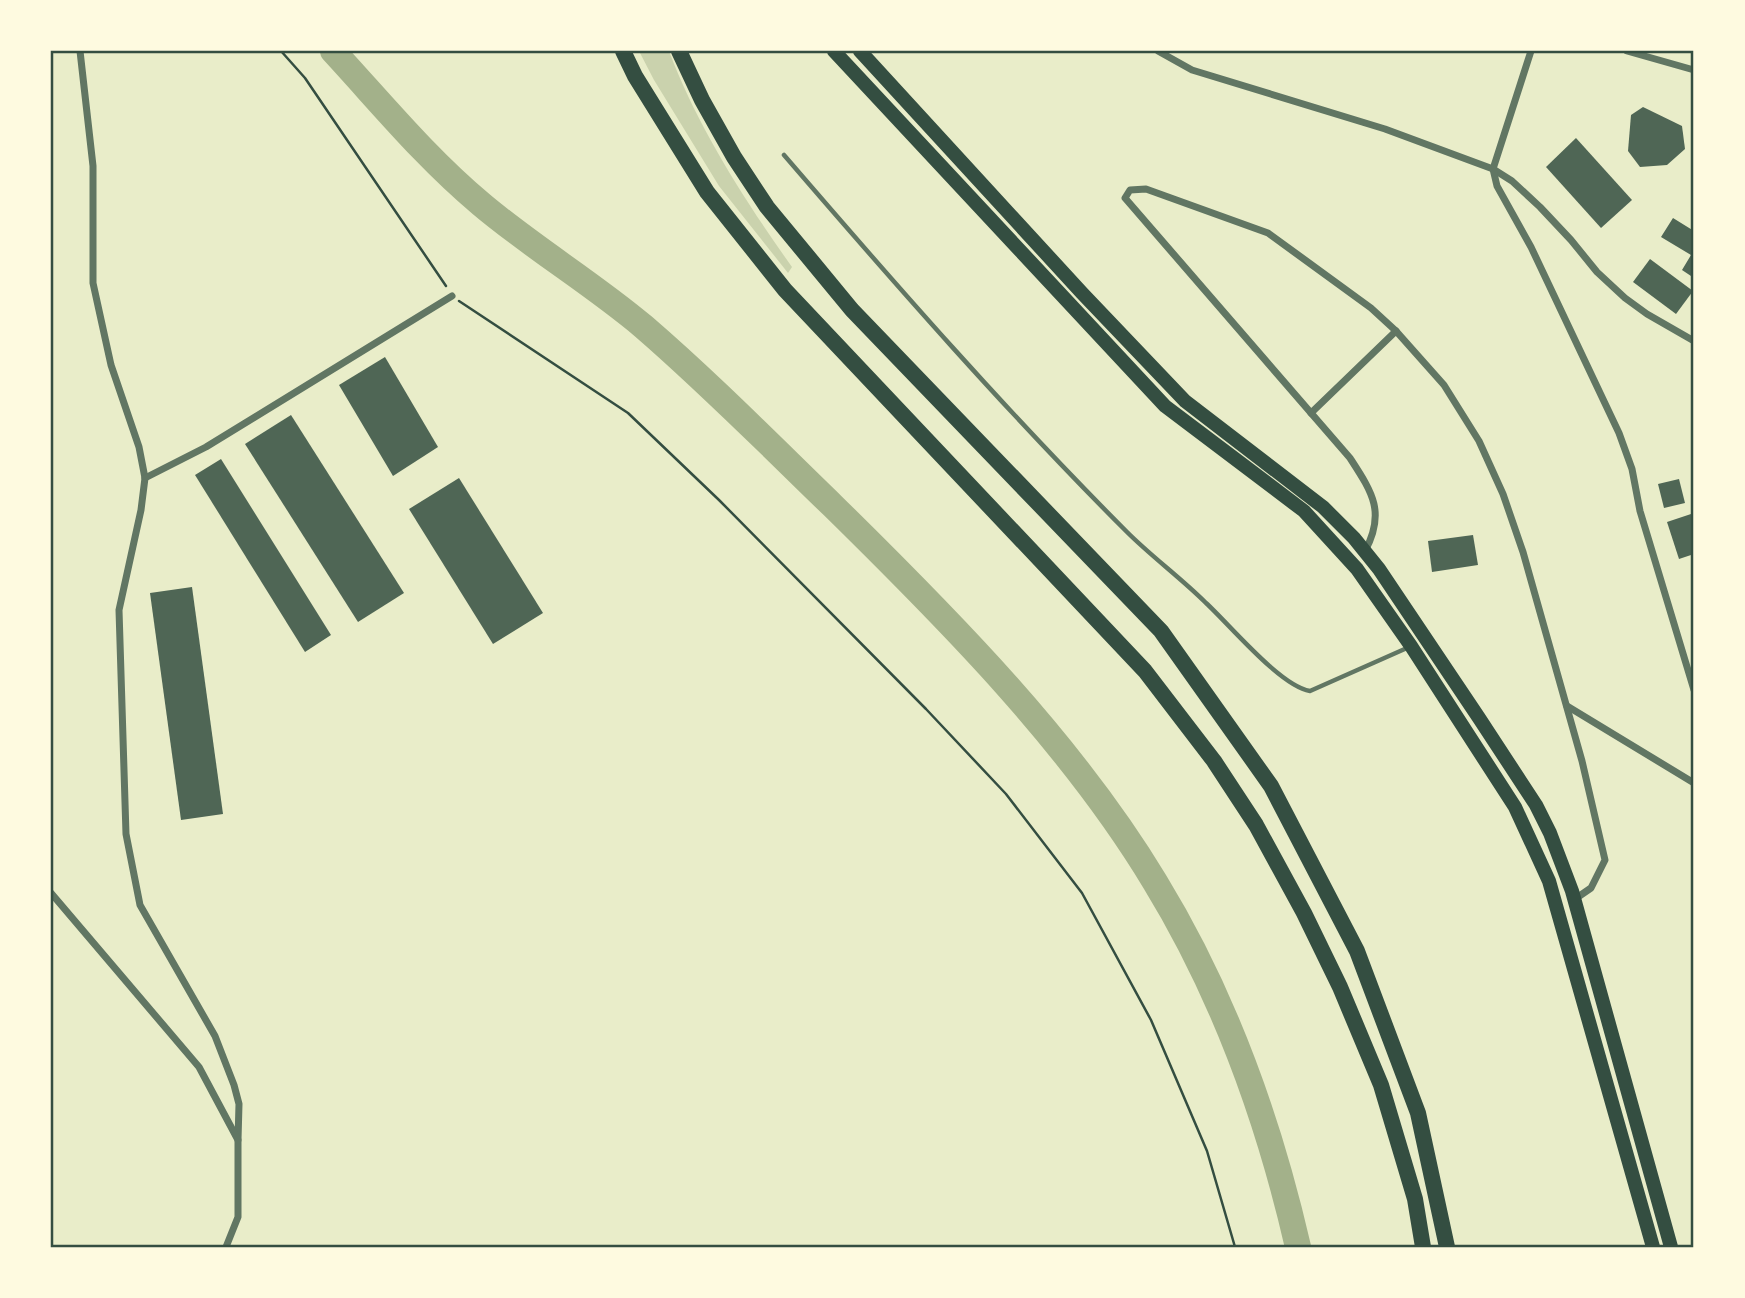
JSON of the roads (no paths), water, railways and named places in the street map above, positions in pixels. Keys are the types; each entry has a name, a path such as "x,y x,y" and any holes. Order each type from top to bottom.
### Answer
{"highway":[{"path":"623,51 635,76 708,192 785,290 1146,671 1214,761 1256,825 1304,913 1345,999 1381,1085 1415,1199 1423,1247"},
{"path":"679,51 702,100 734,157 767,207 852,310 1161,631 1270,786 1357,951 1418,1113 1447,1247"}],"main road":[{"path":"834,51 1088,327 1165,406 1304,511 1357,569 1411,646 1516,807 1549,881 1653,1247"},
{"path":"860,51 1185,401 1323,507 1365,551 1479,718 1536,805 1558,851 1671,1247"},
{"path":"1556,905 1574,900"}],"street":[{"path":"80,51 93,166 93,283 111,365 139,447 145,478 141,510 119,610 126,834 140,905 215,1036 239,1104 238,1217 226,1247"},
{"path":"1158,51 1192,71 1385,129 1493,169 1512,181 1540,207 1597,272 1625,298 1694,341"},
{"path":"1531,51 1493,169 1497,186 1531,247 1619,433 1632,469 1640,511 1694,690"},
{"path":"1627,51 1694,70"},
{"path":"1365,551 1375,533 1377,512 1369,487 1350,458 1125,198 1130,190 1146,189 1268,233 1371,307 1444,385 1479,441 1503,494 1523,552 1582,761 1605,860 1591,888 1574,900"},
{"path":"145,478 206,447 453,296"},
{"path":"1311,413 1396,331"},
{"path":"1567,705 1694,783"},
{"path":"51,893 199,1067 238,1140"}],"lane":[{"path":"784,155 898,288 1128,534 1298,688 1310,691 1411,646"}],"waterway":[{"path":"333,51 404,130 481,204 644,327 716,393 964,638 1047,732 1122,831 1155,882 1202,968 1258,1105 1298,1247"}]}
